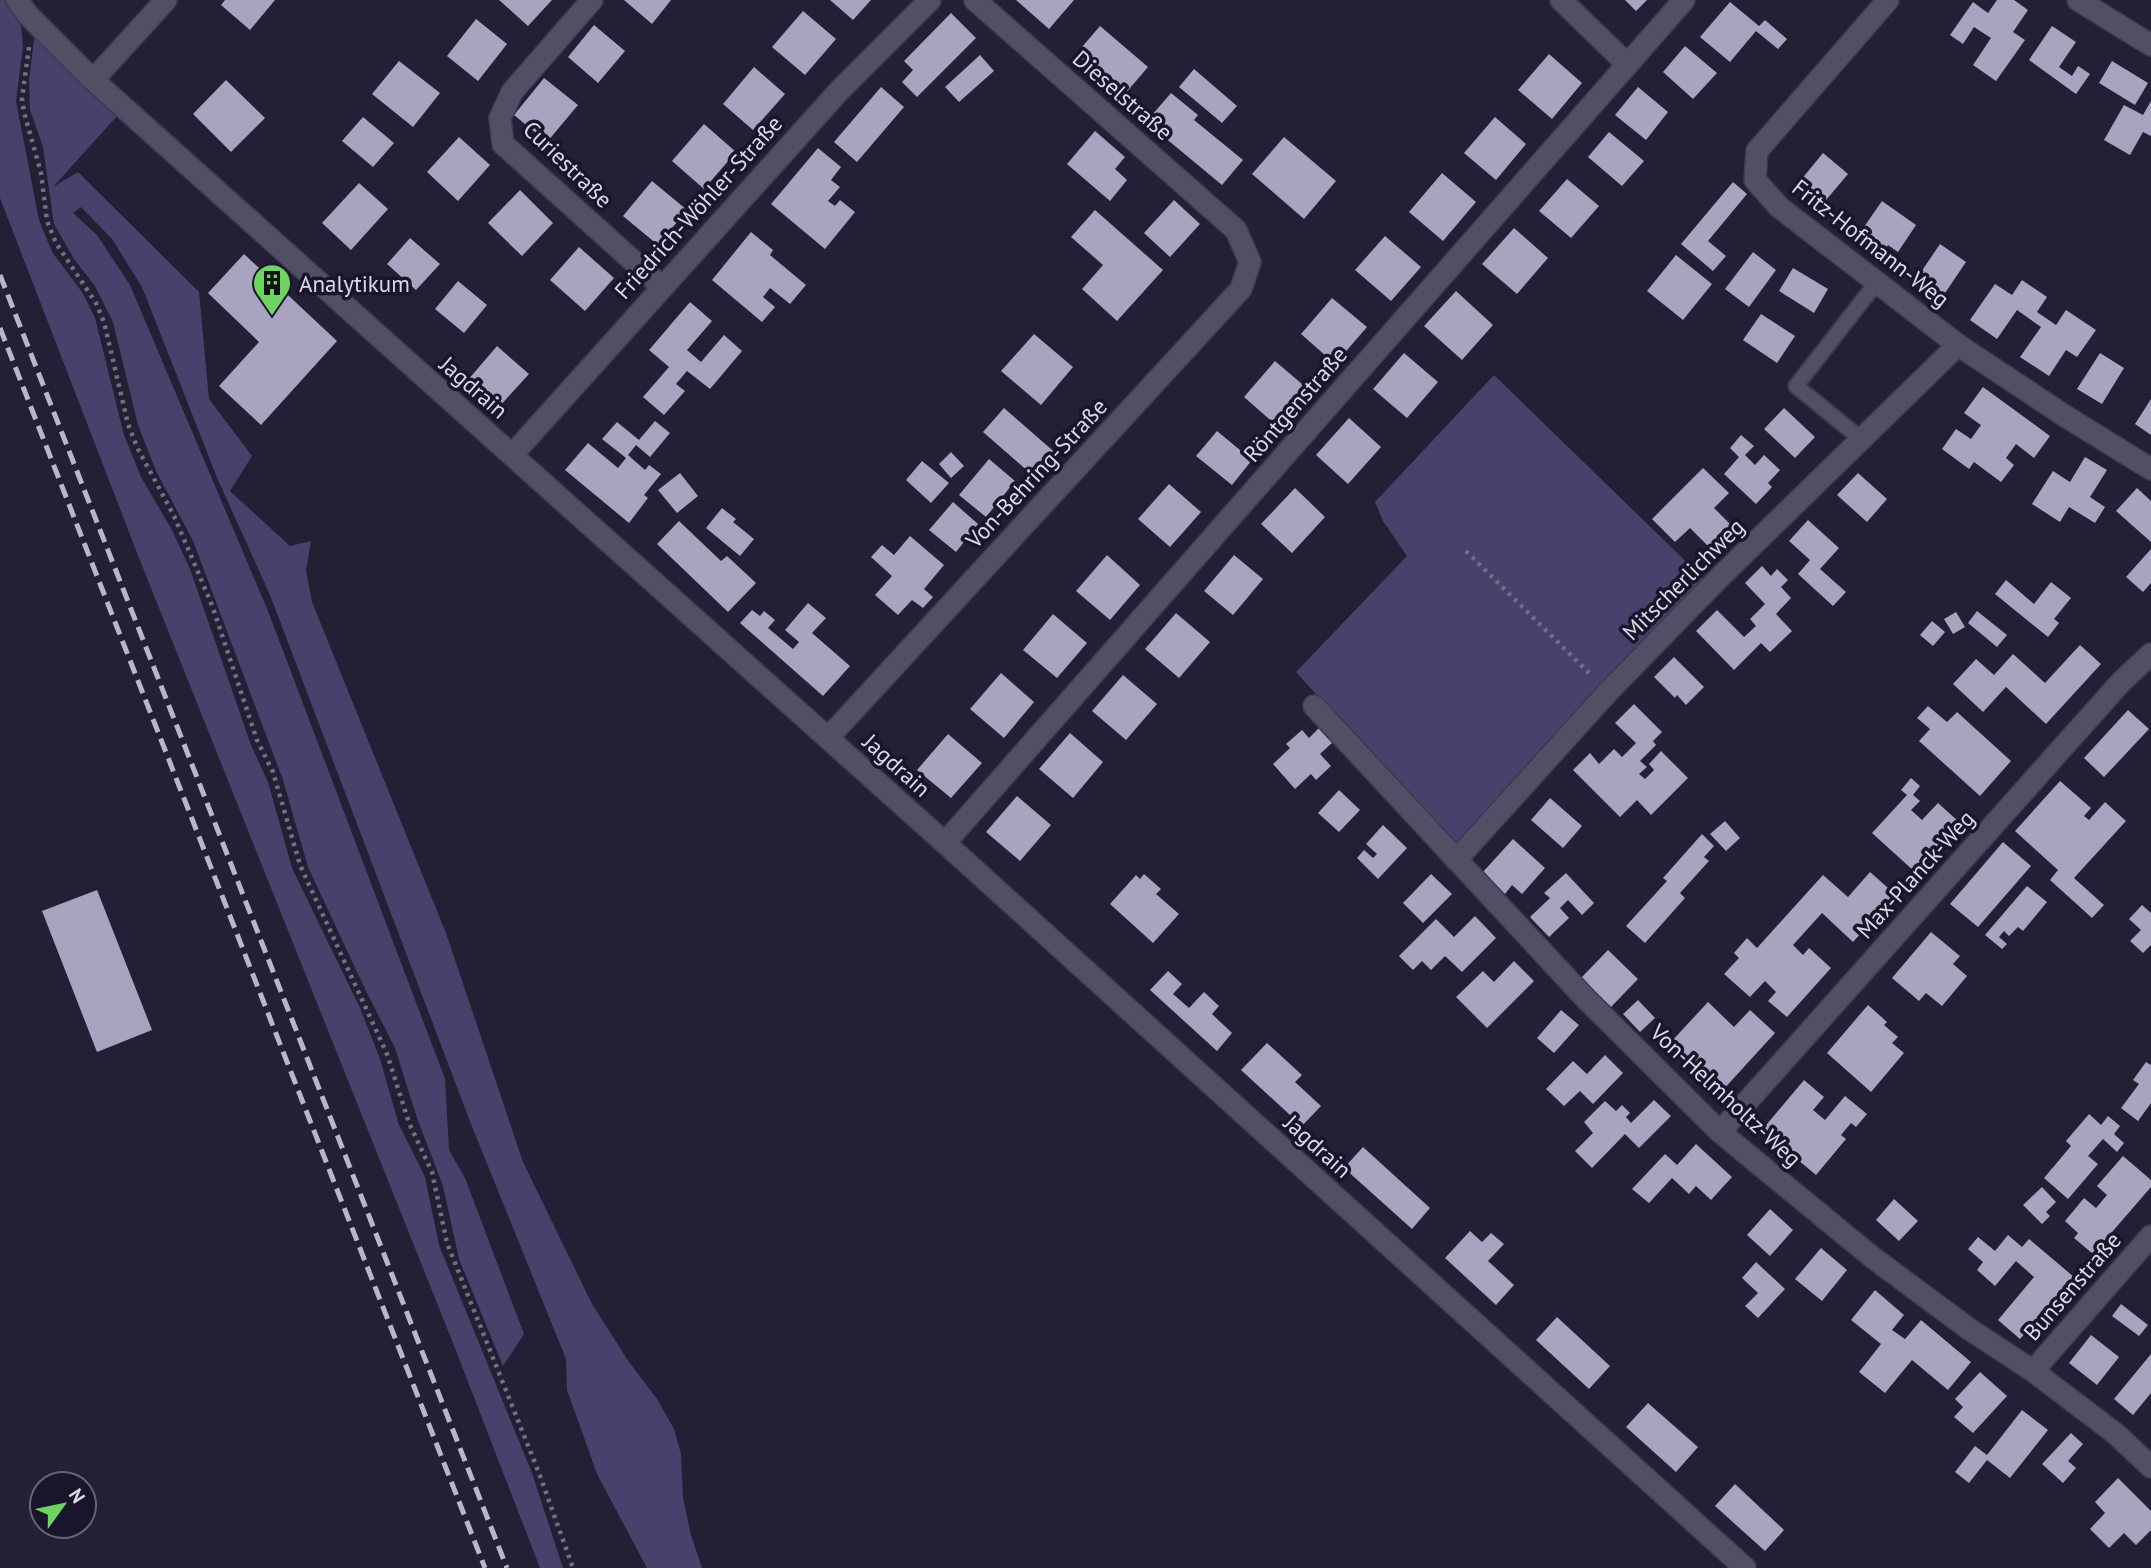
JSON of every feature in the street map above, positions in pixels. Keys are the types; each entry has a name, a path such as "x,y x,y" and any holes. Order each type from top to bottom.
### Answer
{"street":[{"path":"93,80 166,0"},
{"name":"Curiestraße","path":"592,0 512,92 500,118 503,144 662,287"},
{"name":"Friedrich-Wöhler-Straße","path":"512,455 840,90 930,0"},
{"name":"Dieselstraße","path":"975,0 1236,230"},
{"path":"1561,0 1627,64"},
{"name":"Röntgenstraße","path":"945,843 1684,0"},
{"name":"Fritz-Hofmann-Weg","path":"1888,0 1757,151 1755,180 1779,207 1958,345 2151,469"},
{"path":"2078,0 2151,45"},
{"name":"Jagdrain","path":"22,7 93,80 945,843 1745,1568"},
{"name":"Von-Behring-Straße","path":"828,738 1241,289 1250,262 1236,230"},
{"name":"Mitscherlichweg","path":"1456,860 1608,692 1958,345"},
{"name":"Max-Planck-Weg","path":"1720,1132 2121,682 2151,654"},
{"name":"Von-Helmholtz-Weg","path":"1314,706 1586,999 1720,1132 1872,1257 1969,1329 2033,1371 2116,1434 2151,1467"},
{"name":"Bunsenstraße","path":"2033,1371 2151,1236"}],"lane":[{"path":"1861,439 1796,386 1877,282"}],"path":[{"path":"22,7 30,42 22,98 41,173 47,221 55,243 90,294 104,322 128,424 137,447 174,516 200,576 257,740 275,779 300,865 387,1054 409,1123 432,1172 447,1243 456,1269 539,1473 573,1568"},
{"path":"1466,551 1608,692"}],"shaded area":[{"path":"0,0 6,0 16,12 21,26 23,46 16,101 39,220 52,252 82,292 95,318 124,435 141,477 172,530 190,569 251,745 268,782 292,868 360,1008 380,1059 399,1125 425,1177 439,1245 532,1473 563,1568 540,1568 453,1343 139,558 0,198"},
{"path":"40,37 118,115 53,187 78,172 199,292 209,399 252,456 230,491 290,546 311,541 306,570 312,602 446,933 523,1162 592,1304 629,1362 657,1399 674,1429 681,1454 683,1497 702,1568 647,1568 597,1474 567,1390 566,1359 471,1124 270,595 218,480 142,287 112,239 81,207 73,213 97,235 130,285 268,611 445,1079 449,1150 465,1178 524,1334 503,1366 459,1259 443,1186 417,1118 395,1048 308,867 283,780 193,541 156,471 138,425 113,322 95,286 74,259 54,224 43,147 30,110 29,81 34,39"},
{"path":"1494,375 1704,579 1454,846 1296,672 1407,556 1383,521 1375,502"}],"building":[{"path":"225,0 275,0 250,30 221,5"},
{"path":"499,0 552,0 528,26"},
{"path":"624,0 671,0 652,24"},
{"path":"830,0 871,0 853,20"},
{"path":"1016,0 1074,0 1049,29"},
{"path":"1625,0 1647,0 1636,11"},
{"path":"1997,0 2014,0 2028,10 2013,32 2025,40 1996,81 1973,65 1991,38 1974,27 1963,44 1950,35 1973,2 1988,13"},
{"path":"1730,2 1759,26 1765,20 1787,39 1778,49 1756,31 1730,62 1700,37"},
{"path":"803,11 836,39 805,75 772,47"},
{"path":"951,13 976,38 917,97 902,82 913,70 904,61"},
{"path":"476,19 507,44 478,81 447,56"},
{"path":"594,25 625,51 598,83 568,57"},
{"path":"1100,26 1148,67 1124,95 1076,54"},
{"path":"2052,26 2076,42 2059,67 2072,76 2078,66 2090,74 2076,94 2029,60"},
{"path":"1685,46 1717,73 1693,99 1663,72"},
{"path":"1549,54 1582,83 1552,119 1518,90"},
{"path":"980,55 994,71 959,102 945,87"},
{"path":"399,61 440,93 413,127 372,94"},
{"path":"2112,61 2148,83 2135,105 2099,83"},
{"path":"754,67 785,94 753,130 723,104"},
{"path":"1194,69 1237,106 1222,123 1179,87"},
{"path":"544,78 578,105 547,142 514,115"},
{"path":"226,80 265,118 231,152 193,114"},
{"path":"881,87 904,107 857,162 834,142"},
{"path":"1638,87 1668,112 1646,140 1615,115"},
{"path":"1171,93 1198,115 1194,120 1243,160 1222,185 1146,122"},
{"path":"2151,101 2151,136 2143,132 2130,155 2104,140 2124,105 2143,115"},
{"path":"363,117 394,143 373,167 342,141"},
{"path":"1495,117 1526,144 1496,180 1464,153"},
{"path":"704,124 736,152 704,189 672,161"},
{"path":"1095,131 1125,157 1115,169 1127,180 1110,201 1067,164"},
{"path":"1609,132 1644,161 1622,186 1588,157"},
{"path":"459,137 490,165 458,201 427,172"},
{"path":"1284,137 1336,181 1304,219 1252,174"},
{"path":"818,148 841,167 831,180 840,187 828,201 835,206 840,200 855,212 825,249 771,204"},
{"path":"1823,153 1848,174 1821,206 1796,186"},
{"path":"1442,173 1476,202 1443,241 1409,212"},
{"path":"1567,179 1599,206 1571,238 1539,211"},
{"path":"652,181 687,210 658,245 623,216"},
{"path":"1733,182 1747,194 1708,241 1726,256 1713,271 1681,244"},
{"path":"359,183 388,209 351,250 322,223"},
{"path":"520,190 553,223 522,256 488,223"},
{"path":"1174,200 1200,224 1170,257 1144,233"},
{"path":"1882,201 1916,225 1898,252 1888,245 1882,254 1857,237"},
{"path":"1095,210 1163,270 1117,321 1082,289 1103,265 1071,237"},
{"path":"1514,228 1548,258 1517,294 1482,264"},
{"path":"751,232 773,250 770,255 806,285 790,304 770,288 763,297 775,307 762,322 712,280"},
{"path":"1385,236 1421,267 1391,301 1355,270"},
{"path":"410,238 440,264 416,290 387,264"},
{"path":"1940,244 1966,262 1941,299 1915,281"},
{"path":"579,247 614,278 585,311 550,280"},
{"path":"1753,252 1776,270 1749,307 1725,289"},
{"name":"Analytikum","path":"244,254 337,341 261,425 219,386 259,342 208,293"},
{"path":"1676,255 1712,284 1683,320 1647,291"},
{"path":"1793,268 1828,289 1814,313 1779,291"},
{"path":"2022,280 2047,297 2037,312 2056,325 2066,310 2096,330 2077,357 2066,350 2049,376 2020,357 2041,327 2017,310 1997,339 1970,320 1995,284 2012,295"},
{"path":"458,281 487,305 464,333 435,309"},
{"path":"1456,291 1493,325 1462,360 1424,326"},
{"path":"1332,298 1367,327 1335,364 1301,334"},
{"path":"690,302 712,321 687,350 701,362 724,335 742,351 710,389 687,371 676,384 685,391 664,415 643,397 669,367 649,350"},
{"path":"1761,314 1795,336 1777,363 1743,340"},
{"path":"1034,334 1073,367 1041,405 1001,371"},
{"path":"497,346 529,374 498,408 467,381"},
{"path":"1404,353 1438,382 1407,418 1373,389"},
{"path":"2100,353 2124,368 2102,404 2077,389"},
{"path":"1275,361 1309,390 1277,426 1244,397"},
{"path":"1983,387 2050,436 2034,458 2016,444 2006,458 2014,465 2001,482 1974,462 1969,469 1942,449 1956,429 1971,439 1981,425 1964,413"},
{"path":"2151,399 2151,435 2135,424"},
{"path":"1004,408 1059,456 1038,480 983,432"},
{"path":"1784,408 1815,437 1795,458 1764,429"},
{"path":"1349,418 1381,447 1348,484 1316,455"},
{"path":"655,421 670,433 650,457 636,445 628,455 645,470 649,465 661,474 644,495 648,498 629,523 565,470 588,443 618,468 626,458 602,439 617,422 639,440"},
{"path":"1217,431 1252,460 1232,485 1196,456"},
{"path":"1741,435 1754,446 1745,455 1755,465 1764,455 1780,470 1768,483 1772,487 1756,504 1724,474 1739,457 1730,448"},
{"path":"951,452 964,466 951,478 939,464"},
{"path":"2085,457 2107,470 2090,497 2105,507 2095,523 2069,507 2060,522 2032,504 2053,471 2070,482"},
{"path":"989,459 1015,481 986,517 959,495"},
{"path":"922,461 949,483 931,503 906,480"},
{"path":"1703,468 1729,493 1714,508 1733,527 1711,549 1690,528 1675,542 1652,519"},
{"path":"680,473 698,496 677,513 658,490"},
{"path":"1858,473 1887,499 1867,522 1837,495"},
{"path":"1169,484 1201,512 1170,547 1138,519"},
{"path":"1295,488 1325,517 1292,553 1261,524"},
{"path":"2137,488 2151,501 2151,542 2116,511"},
{"path":"953,502 978,524 956,552 929,530"},
{"path":"722,508 736,519 733,522 754,539 740,556 706,528"},
{"path":"1808,520 1839,548 1820,569 1846,592 1833,606 1798,574 1810,560 1789,541"},
{"path":"679,521 721,561 727,556 756,583 728,612 657,544"},
{"path":"910,536 944,565 924,589 933,597 923,608 912,600 898,615 875,595 892,576 871,557 882,545 894,555"},
{"path":"2151,549 2151,583 2143,592 2126,577"},
{"path":"1107,555 1140,585 1110,620 1076,591"},
{"path":"1234,555 1263,579 1233,615 1204,591"},
{"path":"1762,566 1771,576 1777,569 1788,580 1781,587 1791,598 1776,614 1792,631 1770,652 1761,643 1734,670 1696,631 1717,610 1744,637 1756,626 1750,619 1765,604 1745,583"},
{"path":"2006,580 2034,604 2051,582 2071,598 2054,619 2059,623 2048,637 1995,594"},
{"path":"808,603 826,618 812,633 850,666 823,696 740,623 752,610 760,616 764,611 775,620 768,628 793,649 799,642 785,630"},
{"path":"1977,611 2007,635 1997,647 1968,623"},
{"path":"1956,612 1965,627 1953,634 1944,619"},
{"path":"1176,613 1210,642 1179,678 1145,649"},
{"path":"1053,614 1087,643 1057,678 1023,650"},
{"path":"1932,621 1945,632 1933,646 1920,635"},
{"path":"2080,645 2101,664 2046,724 2006,687 1983,712 1953,684 1976,659 1994,675 2013,654 2045,683"},
{"path":"1674,657 1704,687 1686,705 1654,677"},
{"path":"1001,673 1034,702 1004,738 970,709"},
{"path":"1123,675 1157,704 1126,740 1092,711"},
{"path":"1634,704 1662,732 1653,741 1656,745 1640,761 1647,767 1639,774 1645,779 1654,770 1649,764 1661,751 1688,778 1651,815 1637,800 1620,817 1573,770 1590,753 1599,764 1614,749 1622,757 1636,743 1615,723"},
{"path":"1928,706 1947,722 1957,712 2011,761 1980,796 1919,741 1930,729 1917,718"},
{"path":"2128,710 2149,729 2104,777 2084,758"},
{"path":"1319,728 1332,743 1320,754 1331,766 1316,780 1311,774 1295,789 1273,764 1290,748 1286,744 1302,730 1309,738"},
{"path":"1070,733 1103,762 1073,798 1039,769"},
{"path":"948,734 982,763 951,798 917,770"},
{"path":"1911,778 1920,786 1913,795 1920,801 1911,810 1922,820 1938,803 1959,822 1915,872 1872,833 1907,795 1901,790"},
{"path":"2060,781 2091,808 2084,816 2089,820 2105,802 2126,821 2074,878 2104,905 2092,918 2050,880 2058,870 2015,831"},
{"path":"1339,790 1360,810 1339,832 1318,813"},
{"path":"1017,796 1051,825 1020,861 986,832"},
{"path":"1550,798 1582,826 1563,848 1531,820"},
{"path":"1725,821 1740,838 1726,851 1710,834"},
{"path":"1383,825 1407,848 1378,879 1357,858 1364,850 1373,858 1377,854 1366,844"},
{"path":"1702,834 1714,846 1704,857 1709,861 1680,893 1685,898 1645,943 1626,926 1667,881 1663,878"},
{"path":"1513,839 1545,868 1522,894 1512,885 1505,894 1482,873"},
{"path":"2003,842 2031,866 1978,927 1950,904"},
{"path":"1870,872 1896,895 1853,942 1822,913 1793,945 1803,955 1809,948 1831,968 1787,1017 1768,1001 1776,992 1765,981 1750,997 1724,974 1739,958 1734,953 1747,938 1757,948 1823,875 1848,897"},
{"path":"1566,873 1594,903 1582,915 1568,900 1560,908 1569,918 1549,937 1530,917 1550,898 1544,893"},
{"path":"1144,874 1161,889 1156,894 1179,914 1153,943 1110,904 1136,875 1140,879"},
{"path":"1431,874 1452,894 1423,923 1403,903"},
{"path":"2027,886 2047,902 2023,931 2018,927 2009,936 2004,931 1999,937 2007,944 2002,949 1985,935"},
{"path":"97,890 152,1030 97,1052 42,911"},
{"path":"2142,905 2151,913 2151,945 2143,953 2130,941 2141,930 2129,919"},
{"path":"1475,916 1496,938 1462,972 1445,956 1431,970 1422,961 1413,970 1399,956 1436,919 1454,937"},
{"path":"1931,932 1960,956 1953,964 1967,976 1942,1006 1926,993 1919,1001 1892,978"},
{"path":"1608,950 1638,979 1611,1007 1581,978"},
{"path":"1514,961 1534,981 1487,1028 1456,997 1483,971 1494,982"},
{"path":"1168,971 1182,984 1173,994 1189,1008 1204,992 1219,1006 1212,1014 1232,1033 1217,1051 1150,990"},
{"path":"1638,1000 1655,1018 1640,1032 1623,1014"},
{"path":"1708,1002 1734,1027 1750,1010 1775,1033 1722,1091 1670,1043"},
{"path":"1868,1005 1887,1022 1884,1025 1898,1037 1892,1043 1904,1053 1871,1092 1827,1053"},
{"path":"1561,1010 1579,1025 1554,1053 1537,1038"},
{"path":"1267,1043 1302,1075 1295,1082 1321,1106 1302,1126 1241,1070"},
{"path":"1605,1055 1623,1073 1593,1104 1580,1091 1564,1106 1546,1089 1573,1061 1587,1074"},
{"path":"2146,1062 2151,1065 2151,1103 2138,1121 2121,1108 2139,1084 2133,1080"},
{"path":"1804,1080 1824,1097 1813,1110 1825,1120 1845,1096 1867,1114 1856,1127 1851,1123 1841,1135 1846,1139 1816,1175 1762,1130"},
{"path":"1654,1100 1671,1116 1639,1148 1625,1134 1592,1168 1575,1151 1593,1133 1584,1122 1605,1101 1616,1111 1622,1105 1630,1113 1626,1117 1631,1123"},
{"path":"2089,1114 2101,1125 2108,1116 2120,1126 2114,1134 2124,1143 2117,1152 2103,1139 2088,1156 2098,1164 2068,1199 2044,1178 2071,1146 2066,1141"},
{"path":"1696,1144 1732,1177 1711,1200 1696,1186 1689,1194 1672,1178 1649,1203 1632,1189 1665,1154 1677,1165"},
{"path":"1363,1147 1430,1208 1412,1229 1344,1168"},
{"path":"2123,1156 2151,1180 2151,1187 2093,1254 2074,1238 2078,1233 2065,1221 2084,1198 2096,1208 2107,1195 2097,1186"},
{"path":"2042,1187 2056,1202 2046,1212 2050,1216 2042,1224 2023,1205"},
{"path":"1894,1199 1918,1221 1899,1241 1876,1220"},
{"path":"1770,1209 1793,1230 1770,1256 1747,1235"},
{"path":"1470,1231 1482,1242 1491,1233 1504,1244 1488,1261 1514,1285 1496,1305 1445,1258"},
{"path":"2008,1235 2022,1247 2029,1239 2074,1277 2020,1339 1998,1320 2034,1277 2016,1261 1995,1286 1977,1270 1983,1262 1968,1249 1978,1237 1995,1251"},
{"path":"1821,1248 1847,1270 1822,1301 1795,1279"},
{"path":"1756,1262 1785,1289 1758,1318 1745,1306 1758,1293 1742,1278"},
{"path":"1875,1290 1904,1315 1892,1330 1905,1339 1921,1320 1971,1362 1948,1390 1912,1360 1885,1393 1859,1372 1881,1344 1851,1320"},
{"path":"2121,1304 2148,1325 2139,1336 2112,1316"},
{"path":"1557,1317 1610,1366 1589,1389 1536,1340"},
{"path":"2091,1335 2119,1357 2097,1385 2069,1363"},
{"path":"2151,1354 2151,1393 2133,1415 2114,1399"},
{"path":"1980,1372 2007,1396 1973,1433 1954,1417 1963,1407 1955,1399"},
{"path":"1648,1403 1698,1447 1676,1472 1626,1427"},
{"path":"2022,1410 2048,1430 2010,1478 1987,1460 1969,1483 1955,1472 1975,1446 1987,1455"},
{"path":"2071,1433 2083,1444 2068,1461 2076,1468 2063,1483 2042,1464"},
{"path":"2118,1478 2151,1511 2151,1530 2136,1545 2124,1533 2109,1548 2090,1529 2105,1513 2095,1502"},
{"path":"1735,1484 1784,1530 1765,1551 1715,1506"}],"railway":[{"path":"0,275 507,1568"},
{"path":"0,328 485,1568"}],"place":[{"name":"Analytikum","path":"272,317"}]}
